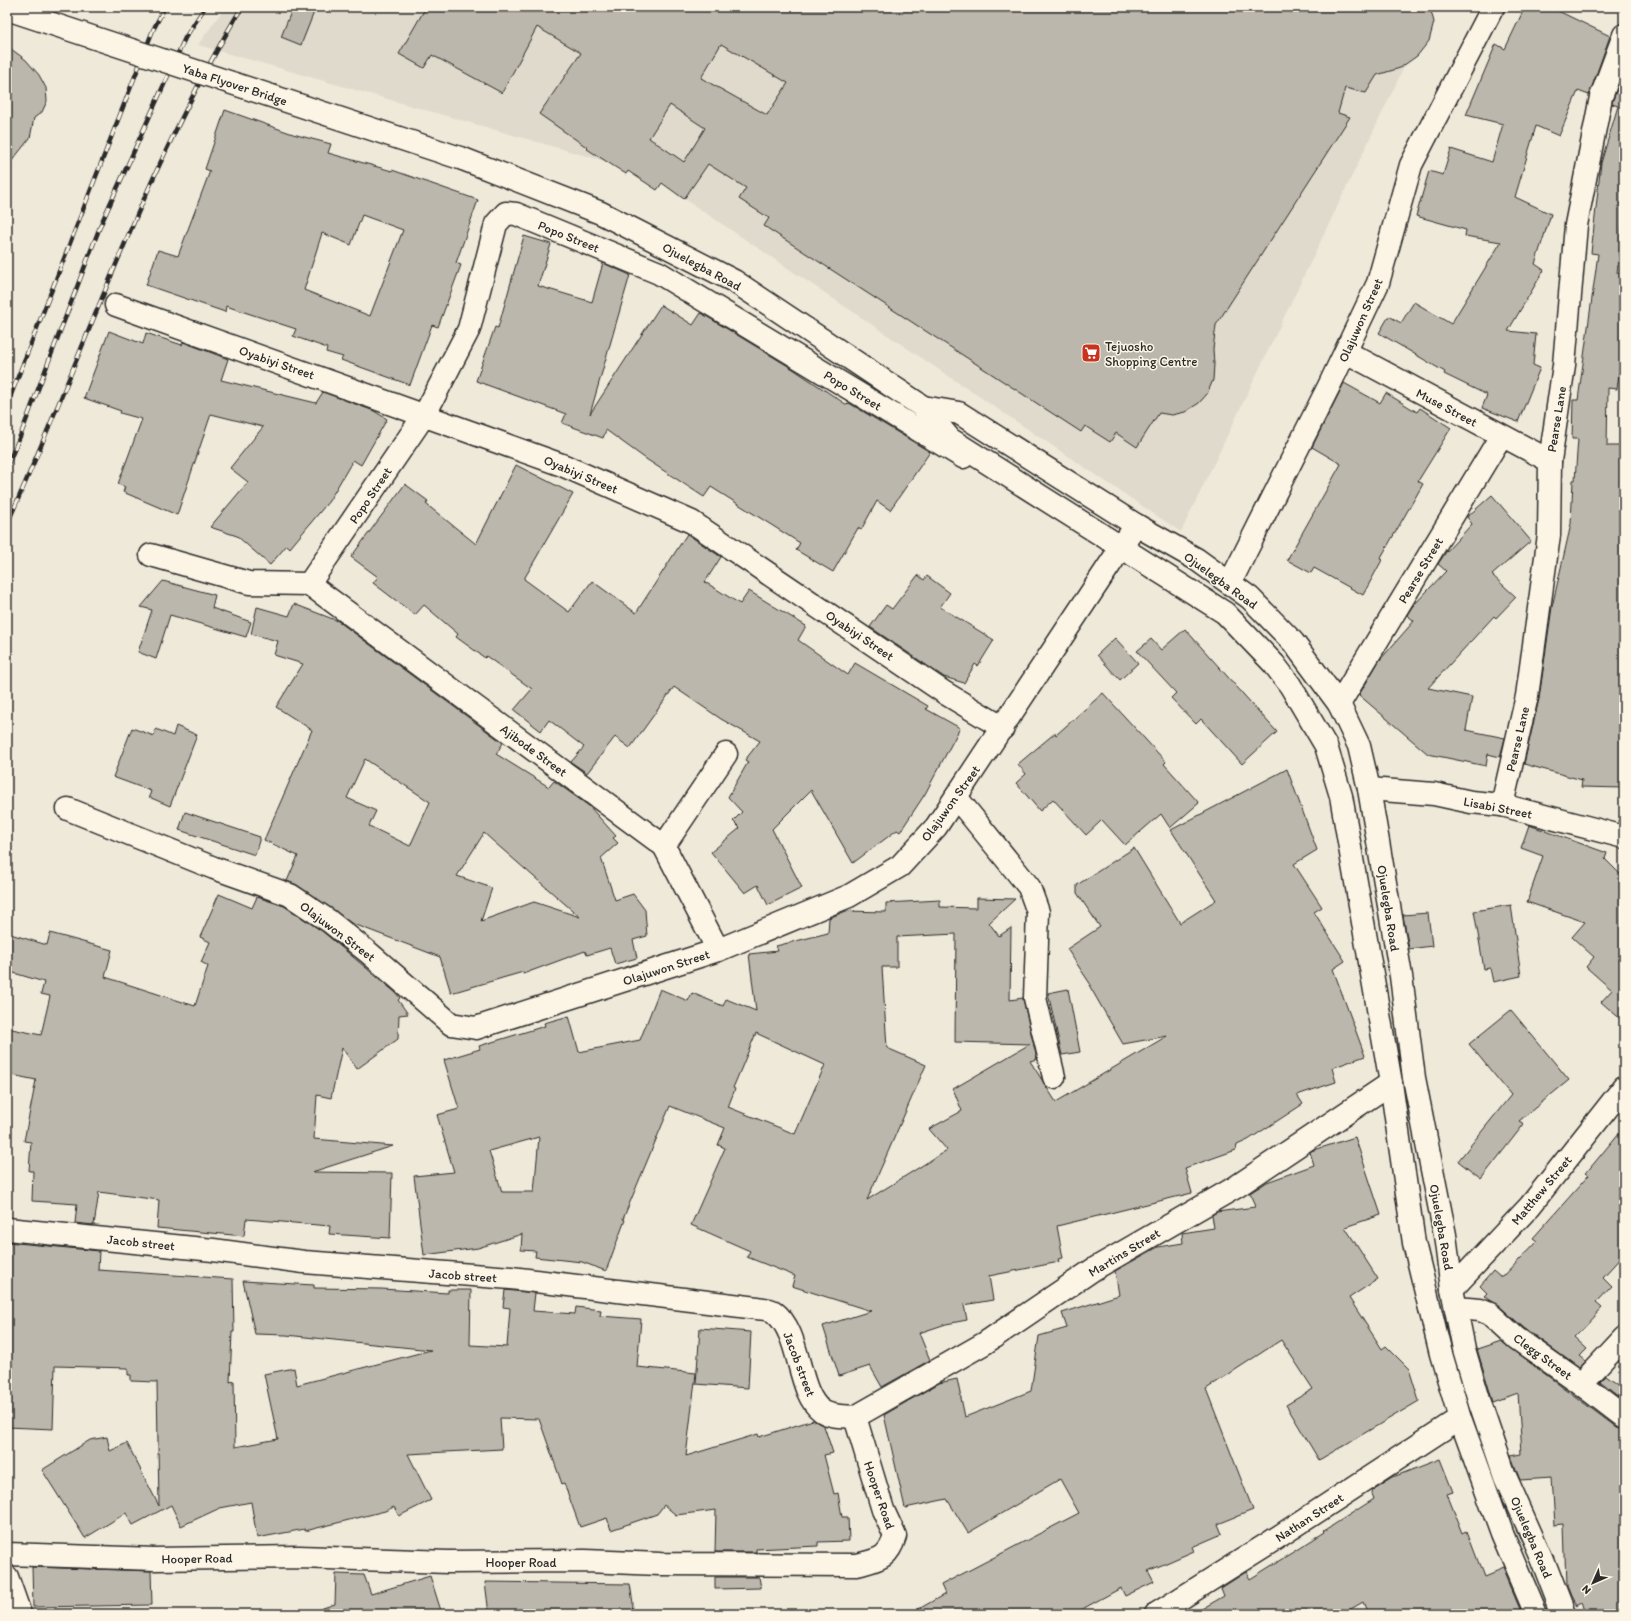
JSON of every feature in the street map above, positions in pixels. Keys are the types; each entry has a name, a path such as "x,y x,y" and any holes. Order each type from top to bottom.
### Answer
{"street":[{"name":"Olajuwon Street","path":"1230,583 1346,352 1378,283 1411,166 1493,7"},
{"name":"Yaba Flyover Bridge","path":"7,9 463,159"},
{"name":"Pearse Lane","path":"1502,805 1527,696 1549,535 1550,460 1564,366 1576,225 1601,97 1624,35"},
{"name":"Ojuelegba Road","path":"463,159 601,213 734,281 923,407 950,438 1053,505 1123,547 1233,619 1274,664 1290,685 1326,746 1341,796 1391,1083 1414,1243 1441,1354 1460,1418 1502,1534 1536,1614"},
{"name":"Popo Street","path":"309,584 425,414 469,328 496,224 506,213 516,214 659,273 969,460 980,465 1000,470"},
{"name":"Oyabiyi Street","path":"116,305 425,414 562,465 692,522 945,693 1003,728"},
{"name":"Muse Street","path":"1346,352 1501,436 1550,460"},
{"name":"Ojuelegba Road","path":"923,407 959,413 1136,525 1196,559 1230,583 1250,598 1293,642 1339,704 1359,746 1369,789 1401,976 1414,1078 1445,1235 1454,1298 1464,1349 1480,1403 1505,1476 1541,1557 1563,1614"},
{"name":"Pearse Street","path":"1339,704 1501,436"},
{"name":"Olajuwon Street","path":"68,809 214,868 290,895 329,921 369,952 451,1024 476,1028 718,950 849,896 900,866 936,827 1003,728 1084,602 1123,547 1136,525"},
{"path":"151,555 249,583 309,584"},
{"name":"Ajibode Street","path":"309,584 664,846 718,950"},
{"path":"664,846 726,754"},
{"name":"Lisabi Street","path":"1369,789 1434,794 1471,802 1502,805 1624,837"},
{"path":"956,797 1029,887 1038,912 1035,998 1054,1077"},
{"name":"Martins Street","path":"855,1417 985,1343 1094,1269 1236,1187 1391,1083"},
{"name":"Matthew Street","path":"1454,1298 1530,1206 1624,1087"},
{"name":"Jacob street","path":"7,1229 213,1250 304,1262 511,1278 756,1308 774,1312 785,1324 813,1400 818,1406 823,1411 855,1417"},
{"name":"Clegg Street","path":"1454,1298 1490,1314 1516,1338 1581,1384 1624,1417"},
{"path":"1581,1384 1624,1338"},
{"name":"Hooper Road","path":"7,1554 155,1559 299,1557 448,1562 585,1561 660,1564 857,1565 880,1559 890,1550 894,1536 883,1510 855,1417"},
{"name":"Nathan Street","path":"1156,1614 1269,1543 1460,1418"},
{"path":"7,1577 20,1614"}],"shaded area":[{"name":"Tejuosho Shopping Centre","path":"225,7 1433,7 1181,532 646,173 198,45"}],"building":[{"path":"293,7 316,7 301,45 281,37"},
{"name":"Tejuosho Shopping Centre","path":"426,7 1430,7 1434,22 1429,41 1417,56 1400,68 1377,75 1366,93 1345,88 1338,113 1350,117 1216,325 1213,349 1213,380 1207,394 1199,403 1185,412 1172,415 1159,413 1137,447 1116,433 1110,442 1085,426 1081,432 764,226 769,218 739,199 746,188 708,164 684,199 662,183 657,190 628,171 626,174 587,149 588,148 539,114 581,53 537,27 502,93 432,55 424,68 399,54","holes":["721,44 788,83 767,115 701,78","670,105 705,128 684,162 649,138"]},
{"path":"1525,7 1550,7 1610,36 1589,95 1578,91 1559,136 1536,126 1515,197 1551,214 1535,264 1544,270 1508,331 1536,334 1533,365 1540,368 1518,422 1482,408 1487,395 1444,374 1445,372 1379,333 1389,316 1401,323 1414,302 1451,324 1501,242 1465,236 1466,230 1416,216 1429,171 1443,175 1451,149 1492,162 1503,124 1466,115 1496,44 1505,49"},
{"path":"7,46 26,60 39,75 46,88 47,101 42,112 34,118 30,138 7,167"},
{"path":"1624,71 1624,212 1617,273 1624,274 1624,338 1617,389 1608,388 1607,446 1624,446 1624,788 1581,787 1582,780 1524,764 1539,699 1552,607 1571,524 1573,480 1575,480 1578,439 1572,439 1573,400 1578,400 1598,254 1591,253 1601,163 1618,106 1612,104 1613,100"},
{"path":"225,110 293,134 331,144 328,153 392,170 478,200 456,263 461,265 438,327 432,325 410,385 341,360 343,357 326,352 327,348 293,336 296,329 226,306 225,312 146,285 158,250 178,256 210,171 205,169","holes":["362,215 403,230 370,316 304,290 322,233 351,245"]},
{"path":"524,236 551,244 538,286 592,302 603,263 630,275 590,414 661,305 693,325 701,313 793,369 847,405 849,403 930,452 890,510 877,501 861,530 858,528 833,572 796,550 800,543 711,487 704,497 646,459 606,430 603,438 562,423 566,414 476,381 495,327 498,328"},
{"path":"109,331 143,344 146,333 182,345 183,342 228,359 221,380 316,403 323,392 374,411 387,419 361,465 353,460 329,501 290,548 287,545 270,565 237,536 210,527 248,482 230,468 263,427 211,414 177,515 123,492 125,487 118,484 142,419 120,413 121,411 84,398"},
{"path":"1344,383 1380,403 1386,393 1417,412 1420,408 1451,428 1418,481 1423,484 1380,559 1382,560 1363,595 1314,568 1311,573 1287,560 1341,464 1312,447"},
{"path":"516,465 573,494 524,579 569,612 592,581 636,613 687,534 721,557 705,582 740,604 749,591 806,626 798,640 848,675 855,663 928,706 926,709 960,728 925,794 900,832 897,830 853,863 811,790 772,829 802,888 768,905 758,885 745,893 711,852 740,828 733,821 742,812 728,797 748,762 745,760 760,741 721,719 674,687 630,748 615,737 587,773 571,762 584,747 549,720 541,731 514,710 532,689 486,656 485,658 456,637 458,634 424,605 415,615 373,583 378,577 351,557 405,484 428,501 426,504 476,544"},
{"path":"1492,495 1531,541 1492,575 1516,597 1496,618 1494,616 1428,688 1472,697 1466,730 1505,738 1500,757 1488,754 1486,766 1428,754 1359,695 1379,661 1414,621 1407,615 1412,607 1446,571 1438,564 1446,552 1472,524 1467,517"},
{"path":"918,575 924,580 927,576 950,593 940,607 994,640 978,666 975,664 964,683 944,677 870,627 886,605 892,609"},
{"path":"163,581 215,595 212,608 251,622 246,637 170,615 156,659 138,652 152,610 141,607"},
{"path":"294,604 338,621 503,743 496,754 549,787 554,781 589,806 616,836 613,838 618,843 601,858 615,900 633,894 645,910 647,936 633,940 637,958 615,964 610,948 587,955 585,951 523,974 523,972 451,993 440,957 351,923 297,885 287,881 298,856 264,840 312,730 276,707 303,664 274,655 278,641 251,634 257,607 289,616","holes":["365,759 430,802 410,846 369,826 376,811 347,798","484,833 494,842 580,917 534,902 481,921 492,888 457,876"]},
{"path":"1185,629 1277,732 1242,764 1201,719 1196,724 1171,698 1176,693 1137,651 1151,639 1161,650"},
{"path":"1115,638 1138,663 1120,680 1097,655"},
{"path":"1103,693 1166,762 1164,764 1199,803 1170,828 1161,814 1125,845 1102,820 1086,835 1053,799 1040,811 1016,783 1026,774 1018,764 1055,733 1056,735"},
{"path":"176,726 197,735 170,806 149,797 151,791 113,777 132,728 154,736 156,729 173,736"},
{"path":"1287,769 1317,850 1294,864 1322,907 1314,912 1345,961 1333,969 1365,1056 1332,1068 1336,1082 1297,1095 1303,1104 1248,1140 1237,1145 1236,1150 1185,1168 1192,1193 1057,1226 1063,1258 1058,1259 1059,1262 989,1276 993,1300 964,1305 967,1320 946,1324 919,1333 930,1360 882,1387 870,1366 839,1376 823,1326 871,1311 792,1286 795,1276 747,1257 750,1251 691,1225 725,1148 718,1145 725,1128 670,1106 623,1219 625,1220 606,1271 582,1262 535,1257 536,1251 521,1250 522,1234 478,1248 424,1255 414,1176 454,1172 437,1115 459,1109 444,1060 480,1049 479,1046 545,1026 544,1023 569,1016 579,1052 640,1040 660,989 688,1001 692,993 723,1006 726,999 756,1011 749,954 778,951 776,946 828,933 829,918 846,911 886,912 886,903 940,900 940,907 977,908 977,898 1015,899 989,923 999,936 1011,928 1010,1000 1023,998 1037,1059 1030,1061 1056,1102 1167,1036 1123,1044 1089,985 1091,985 1067,949 1100,927 1077,893 1077,885 1134,848 1180,923 1216,900 1171,830","holes":["956,934 955,1042 1030,1044 953,1089 962,1111 929,1129 947,1150 867,1200 926,1065 887,1048 882,967 897,967 897,937","756,1033 825,1065 795,1134 728,1107 735,1089 733,1088","539,1137 534,1192 502,1192 489,1151"]},
{"path":"185,812 260,837 255,855 179,830"},
{"path":"1529,825 1607,853 1605,859 1624,878 1624,1022 1601,1002 1612,990 1586,967 1594,957 1572,937 1585,922 1527,902 1543,856 1521,848"},
{"path":"219,894 252,908 257,897 284,906 322,931 396,993 400,998 398,1000 408,1014 399,1015 398,1039 357,1069 342,1048 331,1098 317,1095 314,1139 393,1146 312,1172 392,1173 390,1238 329,1234 330,1226 246,1219 244,1236 157,1228 159,1200 99,1192 94,1225 75,1223 77,1204 32,1201 33,1171 29,1171 31,1142 24,1141 36,1080 7,1074 7,1028 41,1035 50,996 41,994 44,982 7,971 7,933 47,945 50,933 112,950 105,977 195,1006 208,966 201,962 210,942 200,937"},
{"path":"1511,905 1521,976 1493,982 1490,968 1484,969 1474,911"},
{"path":"1428,913 1432,946 1409,949 1403,915"},
{"path":"1068,989 1080,1052 1062,1055 1048,993"},
{"path":"1511,1010 1569,1080 1519,1121 1524,1124 1481,1179 1458,1161 1511,1095 1469,1044"},
{"path":"1624,1127 1624,1254 1603,1277 1612,1286 1596,1303 1602,1308 1574,1337 1587,1349 1580,1356 1586,1361 1579,1368 1524,1328 1498,1305 1484,1296 1487,1293 1480,1286 1493,1271 1500,1277 1503,1277 1537,1241 1533,1238 1589,1175 1586,1173"},
{"path":"1355,1137 1381,1215 1345,1227 1378,1279 1349,1298 1382,1349 1386,1346 1409,1369 1419,1401 1319,1460 1286,1405 1313,1389 1281,1340 1206,1389 1253,1510 1218,1524 1222,1534 1192,1547 1194,1551 1148,1571 1154,1582 1125,1596 1121,1588 1073,1614 910,1614 945,1594 941,1585 1079,1513 1060,1479 968,1533 947,1499 905,1508 884,1415 939,1383 957,1379 965,1417 1031,1391 1039,1336 1067,1328 1062,1313 1119,1295 1115,1271 1158,1247 1183,1243 1182,1233 1214,1228 1212,1215 1217,1212 1255,1207 1250,1193 1267,1182 1314,1165 1311,1151"},
{"path":"7,1242 99,1251 98,1270 233,1279 234,1332 232,1332 230,1382 234,1381 235,1447 278,1439 264,1374 294,1368 297,1385 431,1350 286,1335 255,1334 243,1281 314,1285 314,1288 381,1289 448,1293 448,1290 471,1290 470,1345 507,1347 510,1308 503,1307 505,1290 535,1293 533,1311 575,1314 576,1307 601,1310 600,1316 641,1319 637,1367 696,1373 686,1456 758,1434 759,1437 813,1420 824,1426 833,1453 824,1455 834,1494 838,1493 842,1517 848,1517 849,1541 818,1542 818,1546 756,1549 756,1552 715,1552 716,1510 676,1515 664,1505 657,1514 611,1530 607,1518 580,1527 564,1483 562,1484 539,1419 500,1418 502,1449 408,1454 431,1500 399,1516 394,1507 385,1511 305,1531 305,1529 257,1538 251,1502 220,1508 181,1526 171,1505 133,1525 126,1513 85,1538 42,1470 90,1440 107,1437 110,1451 127,1443 159,1506 157,1382 131,1381 131,1375 128,1375 128,1368 55,1366 53,1429 7,1427"},
{"path":"700,1328 751,1332 748,1388 696,1384"},
{"path":"1501,1341 1616,1427 1624,1429 1624,1614 1586,1614 1581,1603 1575,1606 1570,1597 1566,1587 1564,1524 1554,1525 1551,1478 1520,1480 1511,1456 1522,1454 1518,1393 1493,1402 1477,1349"},
{"path":"1606,1376 1624,1389 1624,1401 1600,1382"},
{"path":"1440,1459 1453,1492 1447,1494 1463,1534 1467,1532 1484,1577 1503,1569 1522,1614 1368,1614 1363,1602 1342,1614 1193,1614 1224,1596 1221,1588 1246,1572 1250,1579 1374,1499 1371,1491 1393,1477"},
{"path":"32,1567 151,1571 152,1605 33,1607"},
{"path":"336,1574 364,1575 371,1594 430,1576 442,1614 321,1614 320,1609 335,1604"},
{"path":"715,1577 759,1577 761,1588 715,1589"},
{"path":"485,1582 630,1584 633,1603 632,1614 489,1614"}],"railway":[{"path":"7,405 153,30 165,7"},
{"path":"7,466 21,434 101,224 185,38 205,7"},
{"path":"7,524 145,196 207,69 242,7"}],"place":[{"name":"Tejuosho Shopping Centre","path":"1091,353"}]}
